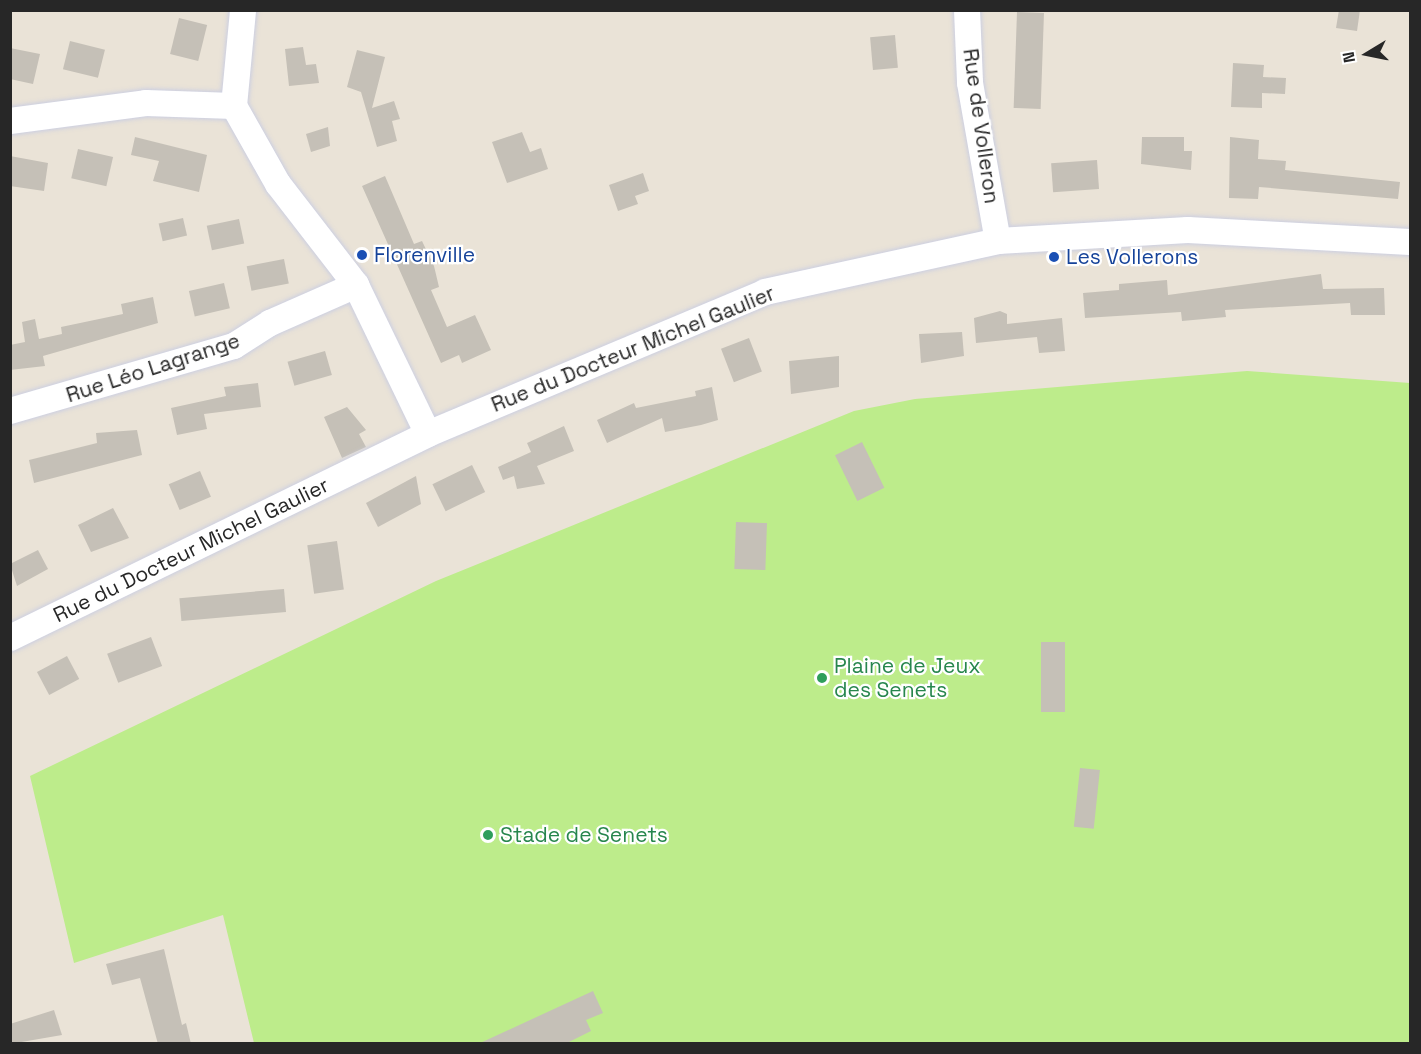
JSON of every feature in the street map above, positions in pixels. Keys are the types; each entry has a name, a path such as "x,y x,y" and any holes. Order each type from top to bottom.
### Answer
{"street":[{"path":"243,10 234,106 278,184 356,285 428,435"},
{"name":"Rue de Volleron","path":"967,10 970,83 998,241"},
{"path":"10,121 146,103 234,106"},
{"name":"Rue du Docteur Michel Gaulier","path":"10,638 428,435 765,292 873,264 998,241 1188,230 1410,242"},
{"name":"Rue Léo Lagrange","path":"10,411 234,346 270,323 356,285"}],"green space":[{"name":"Plaine de Jeux des Senets","path":"1247,371 1410,383 1410,1043 254,1043 223,915 74,963 30,776 436,581 854,411 915,399"}],"building":[{"path":"1339,10 1360,10 1357,31 1336,28"},
{"path":"1017,12 1044,13 1041,109 1014,108"},
{"path":"179,18 207,25 198,61 170,54"},
{"path":"895,35 898,68 873,70 870,37"},
{"path":"70,41 105,50 98,78 63,69"},
{"path":"303,47 306,65 316,64 319,83 289,86 285,49"},
{"path":"10,48 40,54 33,84 10,79"},
{"path":"357,50 385,57 372,108 394,101 400,119 392,121 397,141 377,147 361,92 347,87"},
{"path":"1233,63 1264,65 1263,77 1286,78 1285,94 1262,93 1262,108 1231,107"},
{"path":"328,127 330,146 311,152 306,134"},
{"path":"522,132 530,152 541,148 548,169 507,183 492,142"},
{"path":"135,137 207,155 199,192 153,181 159,161 131,155"},
{"path":"1142,137 1184,137 1184,151 1192,151 1191,170 1141,164"},
{"path":"1230,137 1259,140 1258,159 1286,161 1285,170 1400,182 1398,199 1259,187 1258,199 1229,198"},
{"path":"78,149 113,157 106,186 71,178"},
{"path":"10,156 48,163 44,191 10,186"},
{"path":"1097,160 1099,189 1053,192 1051,163"},
{"path":"643,173 649,191 635,196 638,204 618,211 609,185"},
{"path":"385,176 414,244 422,241 434,266 439,287 431,290 447,327 475,315 491,350 462,363 459,355 441,363 362,186"},
{"path":"183,218 187,236 163,241 159,224"},
{"path":"239,219 244,243 212,250 207,226"},
{"path":"284,259 289,284 251,291 247,266"},
{"path":"1321,274 1323,289 1384,288 1385,315 1351,315 1350,303 1225,310 1226,317 1182,321 1181,312 1085,318 1083,293 1119,290 1119,284 1167,280 1168,295"},
{"path":"224,283 230,308 195,316 189,291"},
{"path":"153,297 158,323 43,356 45,366 10,370 10,345 25,342 22,322 35,319 39,339 62,334 61,327 123,314 121,304"},
{"path":"1000,311 1007,314 1007,324 1062,318 1065,351 1039,353 1037,337 976,343 974,318"},
{"path":"962,332 964,356 921,363 919,334"},
{"path":"749,338 762,372 734,382 721,349"},
{"path":"325,351 332,375 294,386 288,362"},
{"path":"839,356 839,387 791,394 789,361"},
{"path":"258,383 261,407 204,414 207,429 177,435 171,408 226,396 224,387"},
{"path":"712,387 718,420 701,425 665,432 662,418 607,443 597,420 634,403 636,408 696,396 695,391"},
{"path":"347,407 366,430 359,434 366,447 342,458 324,417"},
{"path":"564,426 574,451 537,466 545,484 517,489 514,476 503,480 498,467 531,452 527,443"},
{"path":"137,430 142,455 34,483 29,460 97,443 96,433"},
{"path":"862,442 884,488 857,501 835,455"},
{"path":"472,465 485,492 446,511 432,484"},
{"path":"200,471 211,497 180,510 169,484"},
{"path":"416,476 421,504 378,527 366,503"},
{"path":"113,508 129,538 91,552 78,525"},
{"path":"736,522 767,523 765,570 734,569"},
{"path":"337,541 344,590 314,594 307,545"},
{"path":"38,550 48,569 17,586 10,564"},
{"path":"284,589 286,612 181,621 179,598"},
{"path":"151,637 162,666 118,683 107,654"},
{"path":"1041,642 1065,642 1065,712 1041,712"},
{"path":"67,656 79,679 49,695 37,672"},
{"path":"1080,768 1100,770 1094,829 1074,827"},
{"path":"164,949 182,1025 186,1023 191,1044 158,1044 140,978 112,985 106,964"},
{"path":"593,991 603,1013 586,1020 591,1031 565,1044 478,1044"},
{"path":"54,1010 62,1035 10,1044 10,1024"}],"place":[{"name":"Florenville","path":"362,255"},
{"name":"Les Vollerons","path":"1054,257"},
{"name":"Plaine de Jeux des Senets","path":"822,678"},
{"name":"Stade de Senets","path":"488,835"}]}
